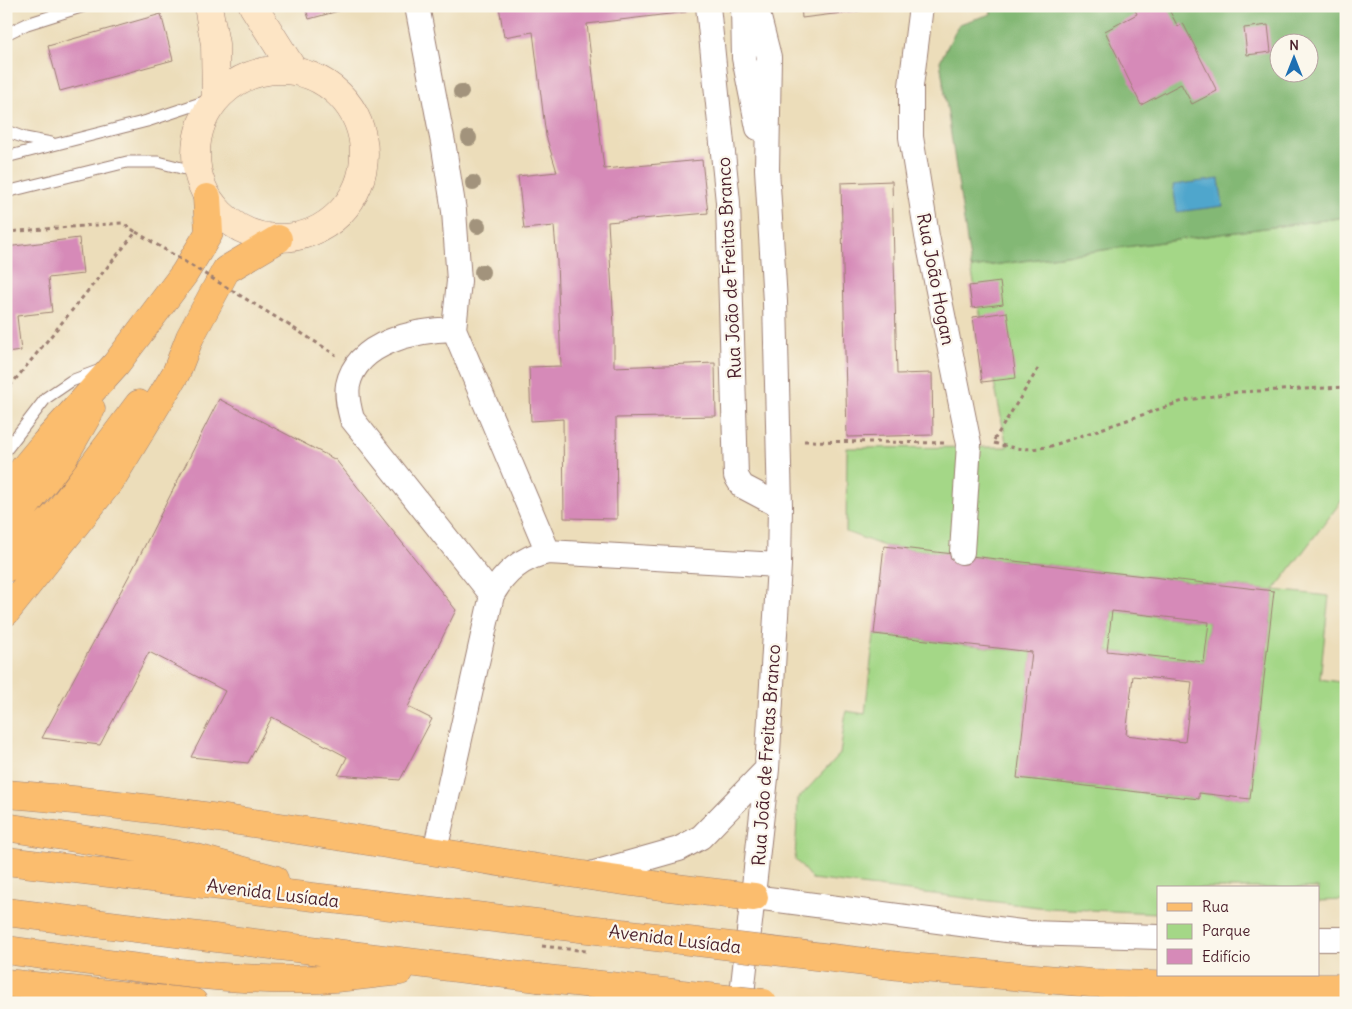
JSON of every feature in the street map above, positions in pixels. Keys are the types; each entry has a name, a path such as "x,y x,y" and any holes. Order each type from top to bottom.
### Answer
{"main road":[{"path":"208,6 215,44 216,98"},
{"path":"253,6 294,71"},
{"path":"6,490 45,443 116,364 184,274 209,233 207,198 197,172 195,145 203,118 216,98 233,83 254,74 274,70 294,71 321,80 343,98 358,121 365,148 362,176 351,202 331,222 306,235 278,239 250,234 225,220 207,198"},
{"path":"6,612 112,480 176,373 190,337 226,270 278,239"},
{"path":"6,568 59,511 190,337"},
{"path":"6,531 63,458 116,364"},
{"path":"6,774 95,801"},
{"path":"6,794 95,801 435,851 583,876 754,897"},
{"path":"6,827 192,857 367,904"},
{"name":"Avenida Lusíada","path":"6,860 899,966 1091,983 1242,988 1346,988"},
{"path":"6,912 538,978 763,1003"},
{"path":"6,950 220,977 321,979 448,966"},
{"path":"6,982 194,1003"}],"street":[{"path":"417,6 454,211 459,281 454,329 548,552"},
{"name":"Rua João de Freitas Branco","path":"708,6 728,202 736,476 742,486 780,506"},
{"name":"Rua João de Freitas Branco","path":"743,6 744,58 767,169"},
{"name":"Rua João de Freitas Branco","path":"741,1003 767,769 779,565 780,506 775,302 767,169 769,57 756,6"},
{"name":"Rua João Hogan","path":"921,6 911,86 911,137 927,236 968,444 962,552"},
{"path":"454,329 426,330 402,336 371,352 354,368 348,385 348,403 352,419 492,595"},
{"path":"435,851 492,595 503,578 518,565 535,554 548,552 779,565"},
{"path":"583,876 679,849 702,837 767,769"},
{"path":"754,897 1029,932 1157,937"},
{"path":"1320,939 1346,939"}],"lane":[{"path":"6,34 27,24 84,6"},
{"path":"6,157 147,121 216,98"},
{"path":"6,131 25,138 56,144"},
{"path":"6,192 127,162 158,162 197,172"},
{"path":"6,450 46,398 72,381 116,364"}],"path":[{"path":"6,232 122,223 287,324 354,368"},
{"path":"6,391 136,232"},
{"path":"1038,368 992,442 1016,449 1032,450 1051,446 1183,401 1237,392 1346,386"},
{"path":"833,441 932,443"}],"green space":[{"path":"990,6 1346,6 1346,217 971,268 940,61 959,24 991,14"},
{"path":"1346,217 1346,495 1274,590 1329,596 1320,679 1346,683 1346,900 1320,901 1320,886 1157,886 1157,913 1046,908 812,879 795,859 798,799 840,754 846,711 865,714 874,634 1032,652 1018,778 1198,799 1199,793 1250,799 1274,591 884,546 846,532 847,448 1007,447 971,268"},
{"path":"1112,611 1209,622 1204,662 1107,651"}],"water":[{"path":"1219,179 1223,206 1177,212 1173,185"}],"building":[{"path":"305,6 353,6 353,7 309,19"},
{"path":"499,6 686,6 686,12 587,24 604,169 702,160 708,213 608,222 614,326 614,367 715,363 716,416 616,418 617,519 564,518 563,419 531,421 529,367 561,366 557,262 554,226 524,229 518,176 557,172 546,136 533,32 504,37"},
{"path":"801,6 890,6 890,7 802,18"},
{"path":"1133,6 1167,6 1178,27 1183,23 1217,91 1192,104 1181,84 1141,105 1105,31 1137,14"},
{"path":"161,14 173,60 60,91 48,46"},
{"path":"1268,25 1270,52 1247,55 1244,28"},
{"path":"892,181 897,374 932,373 933,435 847,437 841,183"},
{"path":"79,238 83,274 48,278 52,312 17,316 21,351 6,353 6,247"},
{"path":"1000,282 1003,304 972,308 969,286"},
{"path":"1007,312 1016,378 982,382 973,317"},
{"path":"219,399 336,460 456,610 408,707 432,719 400,780 338,775 347,757 272,717 248,763 191,757 225,691 149,652 100,745 42,738 137,561"},
{"path":"884,546 1274,591 1250,799 1199,793 1199,799 1017,778 1032,652 874,634","holes":["1112,611 1209,622 1204,662 1107,651","1133,676 1192,682 1185,742 1126,735"]}]}
